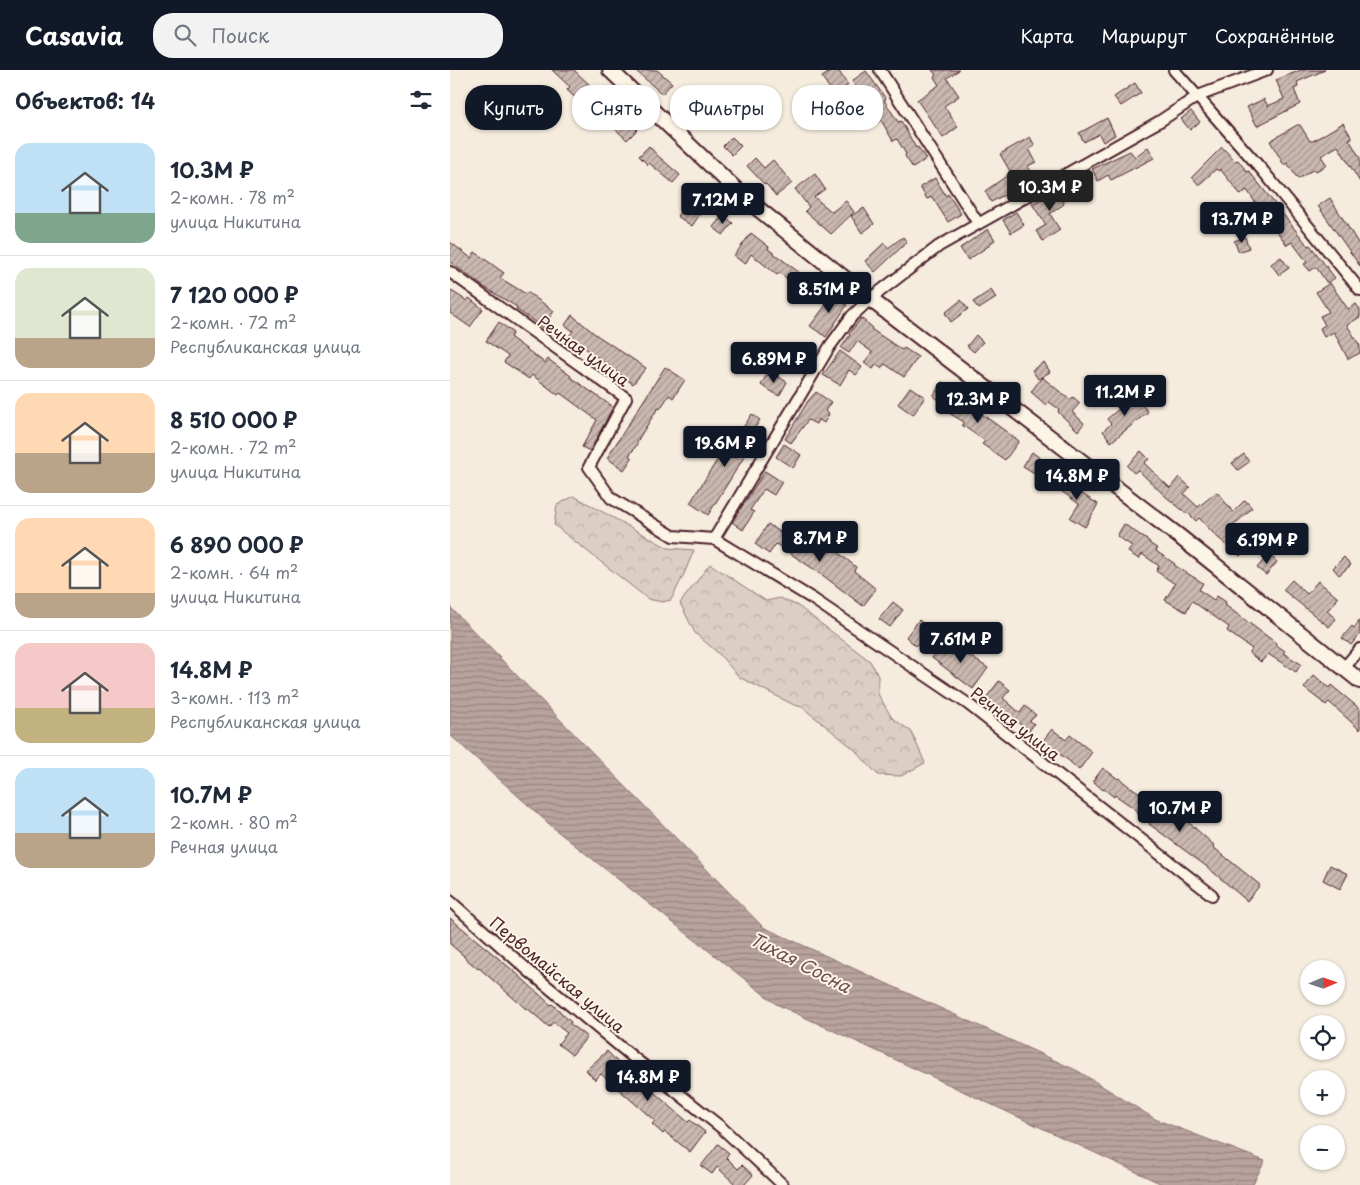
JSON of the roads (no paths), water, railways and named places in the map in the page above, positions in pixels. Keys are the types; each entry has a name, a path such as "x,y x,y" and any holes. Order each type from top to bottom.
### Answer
{"street":[{"path":"610,70 745,198 870,299 1180,537 1360,680"},
{"path":"880,70 978,223"},
{"path":"1174,70 1263,171 1360,290"},
{"path":"714,539 830,346 852,316 870,299 939,246 1160,120 1198,96 1267,70"},
{"name":"Речная улица","path":"450,272 626,398 588,467 611,498 673,536 714,539 813,600 968,704 1212,895"},
{"path":"1344,668 1360,650"},
{"name":"Первомайская улица","path":"450,901 575,1009 722,1128 784,1185"}],"water":[{"name":"Тихая Сосна","path":"450,607 763,927 1078,1071 1155,1119 1265,1161 1252,1185 1164,1185 776,1004 557,831 450,735"}]}
